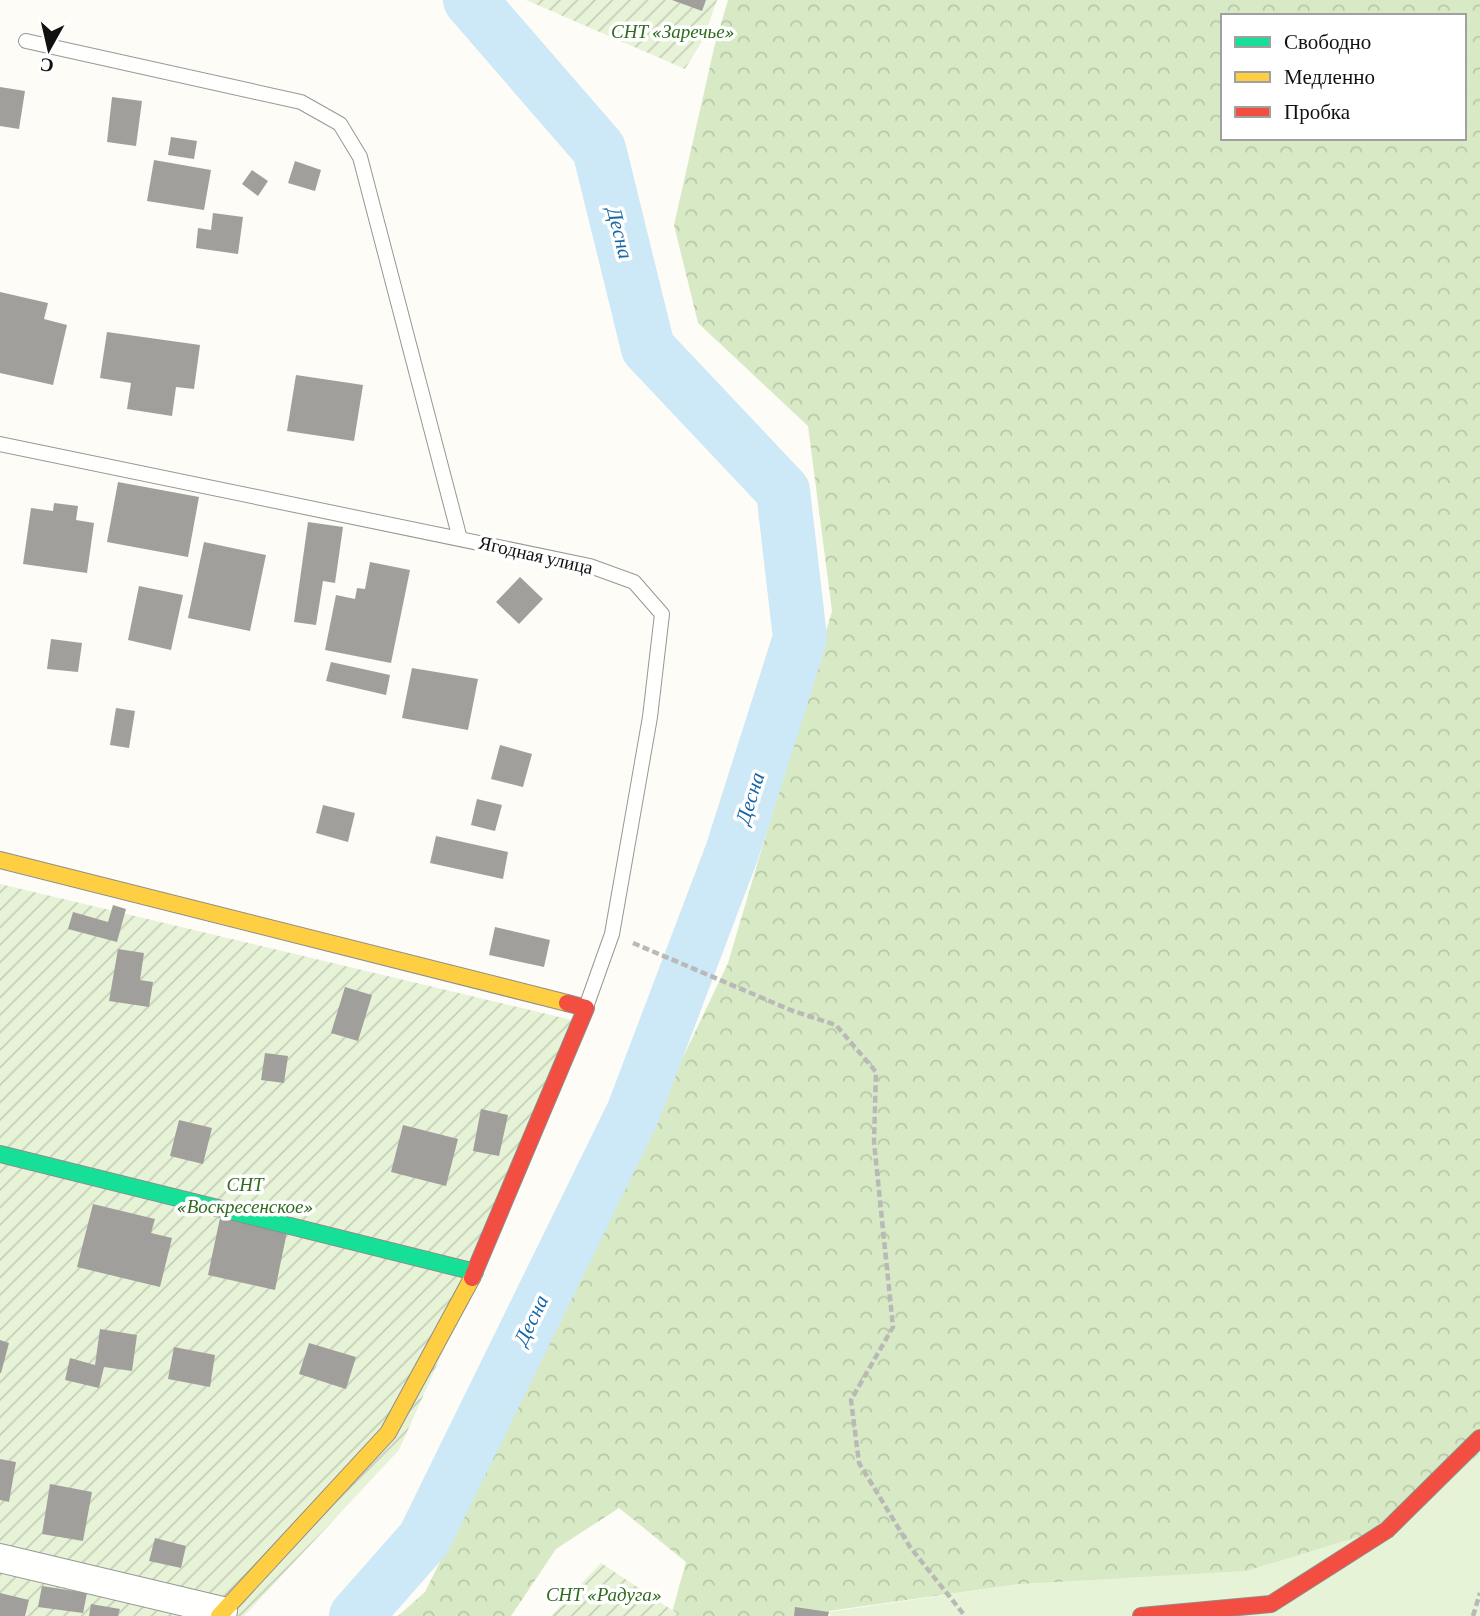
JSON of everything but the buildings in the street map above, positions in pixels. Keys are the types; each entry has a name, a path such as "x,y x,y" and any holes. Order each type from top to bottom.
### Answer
{"street":[{"path":"0,860 586,1008 475,1272 388,1433 221,1614 0,1558"},
{"path":"0,1154 475,1272"},
{"path":"1141,1616 1271,1604 1387,1530 1480,1438"}],"lane":[{"path":"26,41 301,102 340,124 360,157 460,539"},
{"name":"Ягодная улица","path":"0,444 590,566 634,582 662,614 650,717 612,934 586,1008"}],"path":[{"path":"612,934 793,1011 836,1025 876,1072 874,1142 892,1327 851,1399 859,1462 910,1547 965,1616"},
{"path":"1473,1616 1480,1593"}],"green space":[{"name":"СНТ «Заречье»","path":"526,0 717,0 704,38 685,69"},
{"path":"728,0 1480,0 1480,1452 1403,1523 1246,1571 1020,1584 829,1611 826,1616 671,1616 686,1562 619,1508 556,1549 511,1616 398,1616 425,1592 728,963 832,611 808,426 698,323 674,225 714,48"},
{"name":"СНТ «Воскресенское»","path":"0,884 589,1024 399,1450 244,1616 0,1616"},
{"path":"1480,1452 1480,1616 831,1616 829,1612 1020,1584"},
{"name":"СНТ «Радуга»","path":"601,1563 681,1616 551,1616"}],"waterway":[{"name":"Десна","path":"356,1616 424,1539 633,1113 732,852 800,638 783,491 648,348 599,149 470,0"}],"traffic: fast":[{"path":"0,1154 475,1272"}],"traffic: slow":[{"path":"0,860 567,1003"},
{"path":"219,1616 388,1433 472,1278"}],"traffic: jam":[{"path":"472,1278 586,1008 567,1003"},
{"path":"1141,1616 1271,1604 1387,1530 1480,1438"}]}
